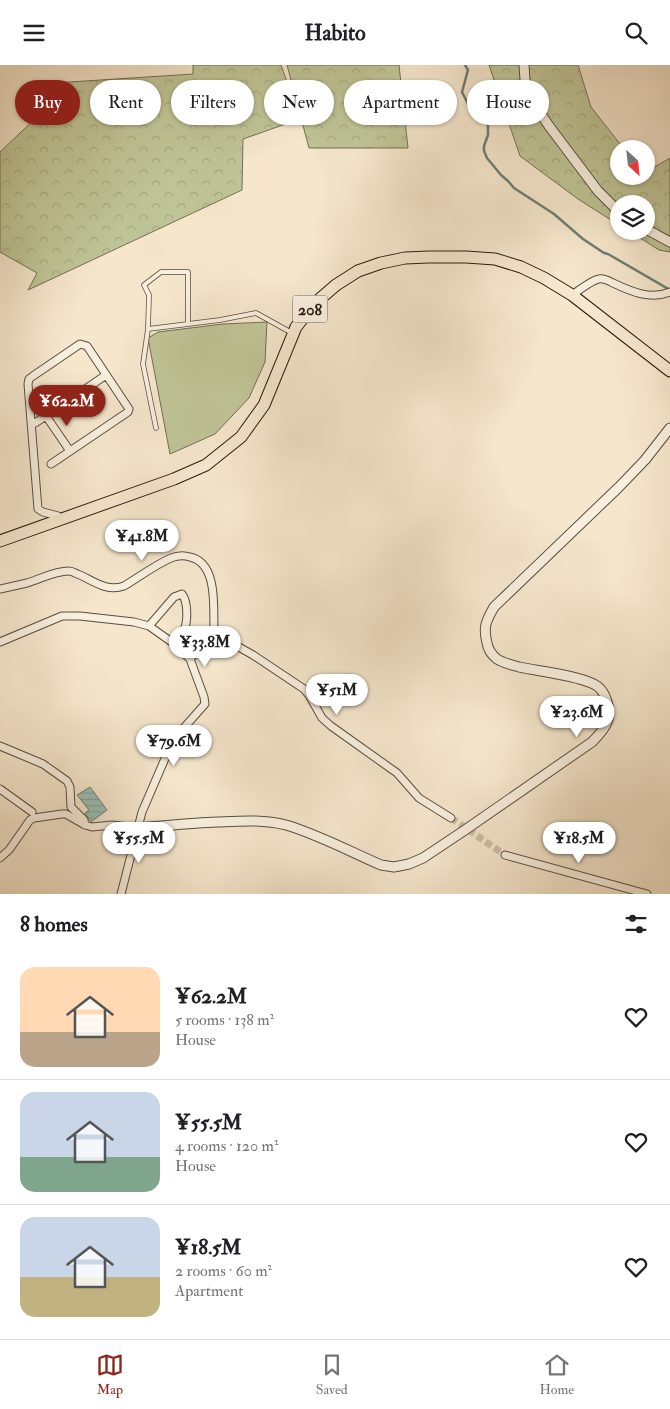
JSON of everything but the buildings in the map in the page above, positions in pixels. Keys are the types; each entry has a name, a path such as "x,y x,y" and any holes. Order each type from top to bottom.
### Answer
{"highway":[{"name":"208","path":"0,541 174,479 206,465 241,437 264,405 296,327 314,304 336,285 358,271 381,263 405,258 466,257 495,259 521,267 572,295 670,371"}],"street":[{"path":"524,65 525,79 533,102 598,191 610,203"},
{"path":"655,234 670,242"},
{"path":"572,295 598,279 604,279 623,288 654,296 670,291"},
{"path":"51,464 128,412 129,409 87,346 80,344 29,379 28,384 38,509 43,513 58,516 60,521"},
{"path":"32,423 106,375"},
{"path":"46,415 70,451"},
{"path":"0,858 9,850 30,820 66,814 92,827 112,825 137,828 243,821 266,822 302,830 381,865 394,867 410,864 423,858 592,742 602,732 607,723 609,709 606,698 598,686 580,679 511,665 498,659 488,649 485,633 486,620 494,607 645,460 670,428"},
{"path":"0,589 29,582 40,577 71,571 102,587 117,589 172,557 182,555 194,557 207,569 212,584 214,633 190,659"},
{"path":"149,626 174,597 182,594 185,599 186,624 173,643"},
{"path":"0,642 62,617 80,616 134,622 149,626 173,643 190,659 205,704 173,740 142,812 121,894"},
{"path":"214,633 253,655 304,689 322,718 397,773 419,798 451,818"},
{"path":"0,746 43,764 67,781 70,787 71,807 84,819 85,825"},
{"path":"0,789 32,811"},
{"path":"505,855 647,894"}],"lane":[{"path":"156,428 143,363 148,329 149,295 144,285 161,272 188,272 188,323"},
{"path":"148,329 220,320 256,313 294,334"}],"green space":[{"path":"193,65 281,65 286,80 264,80 264,125 283,125 243,139 242,190 28,290 37,273 0,252 0,152 28,125 80,125 80,81 90,81 90,125 161,125 161,80 101,80 193,74"},
{"path":"287,65 399,65 401,80 344,80 344,125 406,125 408,148 309,148 303,125 334,125 334,80 291,80"},
{"path":"489,65 578,65 591,107 617,140 610,140 610,185 655,185 655,167 670,158 670,252 659,250 643,240 655,240 655,195 610,195 610,219 578,199 520,156 509,125 549,125 549,80 494,80"},
{"path":"267,322 265,362 249,398 215,434 170,454 148,338 158,332 223,324"}],"water":[{"path":"90,787 107,810 91,822 85,813 89,810 77,795"}],"waterway":[{"path":"465,65 468,70 462,92 468,104 485,118 488,126 488,135 484,151 487,158 501,175 514,188 554,214 583,239 670,290"}],"tunnel":[{"path":"451,818 505,855"}]}
